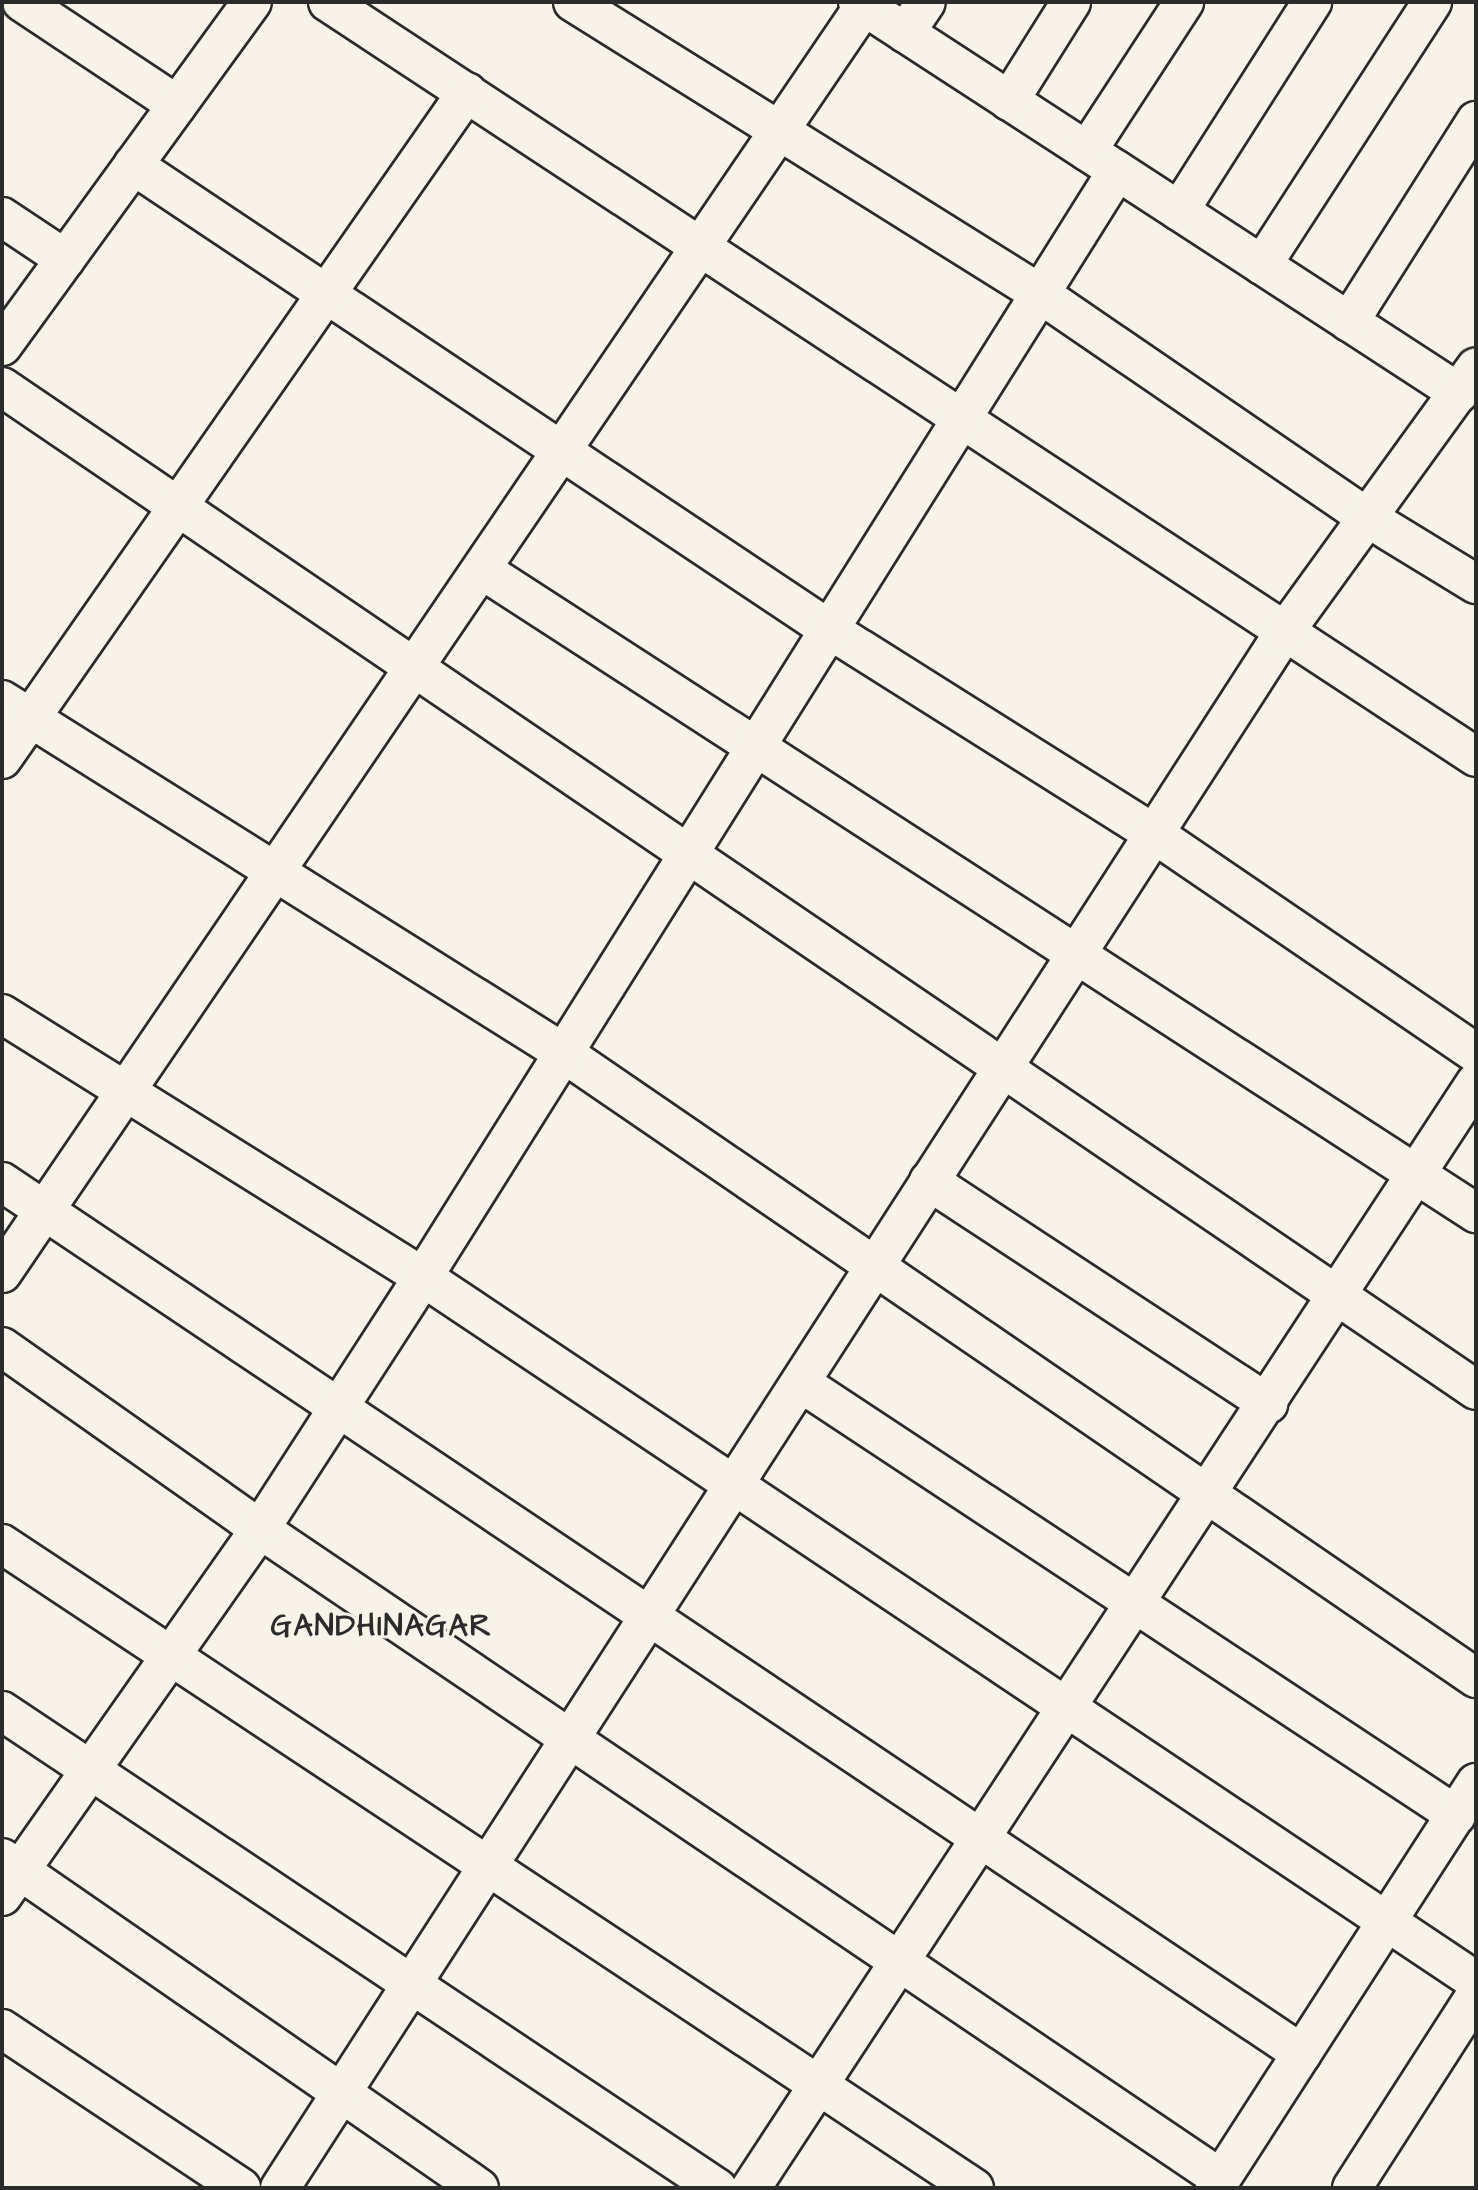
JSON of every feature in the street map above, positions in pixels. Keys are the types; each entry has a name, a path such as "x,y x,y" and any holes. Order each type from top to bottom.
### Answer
{"street":[{"path":"22,2 177,105"},
{"path":"2,346 253,2"},
{"path":"328,2 960,415 1283,634 1476,757"},
{"path":"573,2 780,134 1039,293 1368,518 1476,584"},
{"path":"905,33 926,2"},
{"path":"1009,101 1071,2"},
{"path":"479,2188 341,2093 8,1875 90,1770 260,1529 423,1277 960,415 1039,293 1102,161 1184,2"},
{"path":"1179,211 1312,2"},
{"path":"1262,265 1432,2"},
{"path":"2,1273 705,248 861,4 1349,322 1468,380 1283,634 280,2188"},
{"path":"2,759 15,710 179,503 467,92"},
{"path":"1349,322 1476,121"},
{"path":"133,165 827,628 1153,833 1476,1053"},
{"path":"2,217 65,259"},
{"path":"2,387 179,503 1337,1300 1476,1390"},
{"path":"484,571 1077,951 1416,1177 1476,1213"},
{"path":"15,710 280,870 562,1052 873,1268 1209,1492 1476,1678"},
{"path":"2,1014 124,1093 423,1277 1064,1709 1476,1981"},
{"path":"751,2188 897,1959 1337,1300 1476,1082"},
{"path":"929,1181 1268,1404"},
{"path":"2,1182 1302,2054"},
{"path":"2,1347 260,1529 572,1737 897,1959 1218,2184 1476,1783"},
{"path":"801,1383 1137,1600 1456,1815"},
{"path":"2,1545 169,1658 489,1864 974,2188"},
{"path":"2,1711 718,2188"},
{"path":"1352,2188 1476,1995"},
{"path":"2,2029 241,2188"}],"district":[{"name":"GANDHINAGAR","path":"382,1626"}]}
